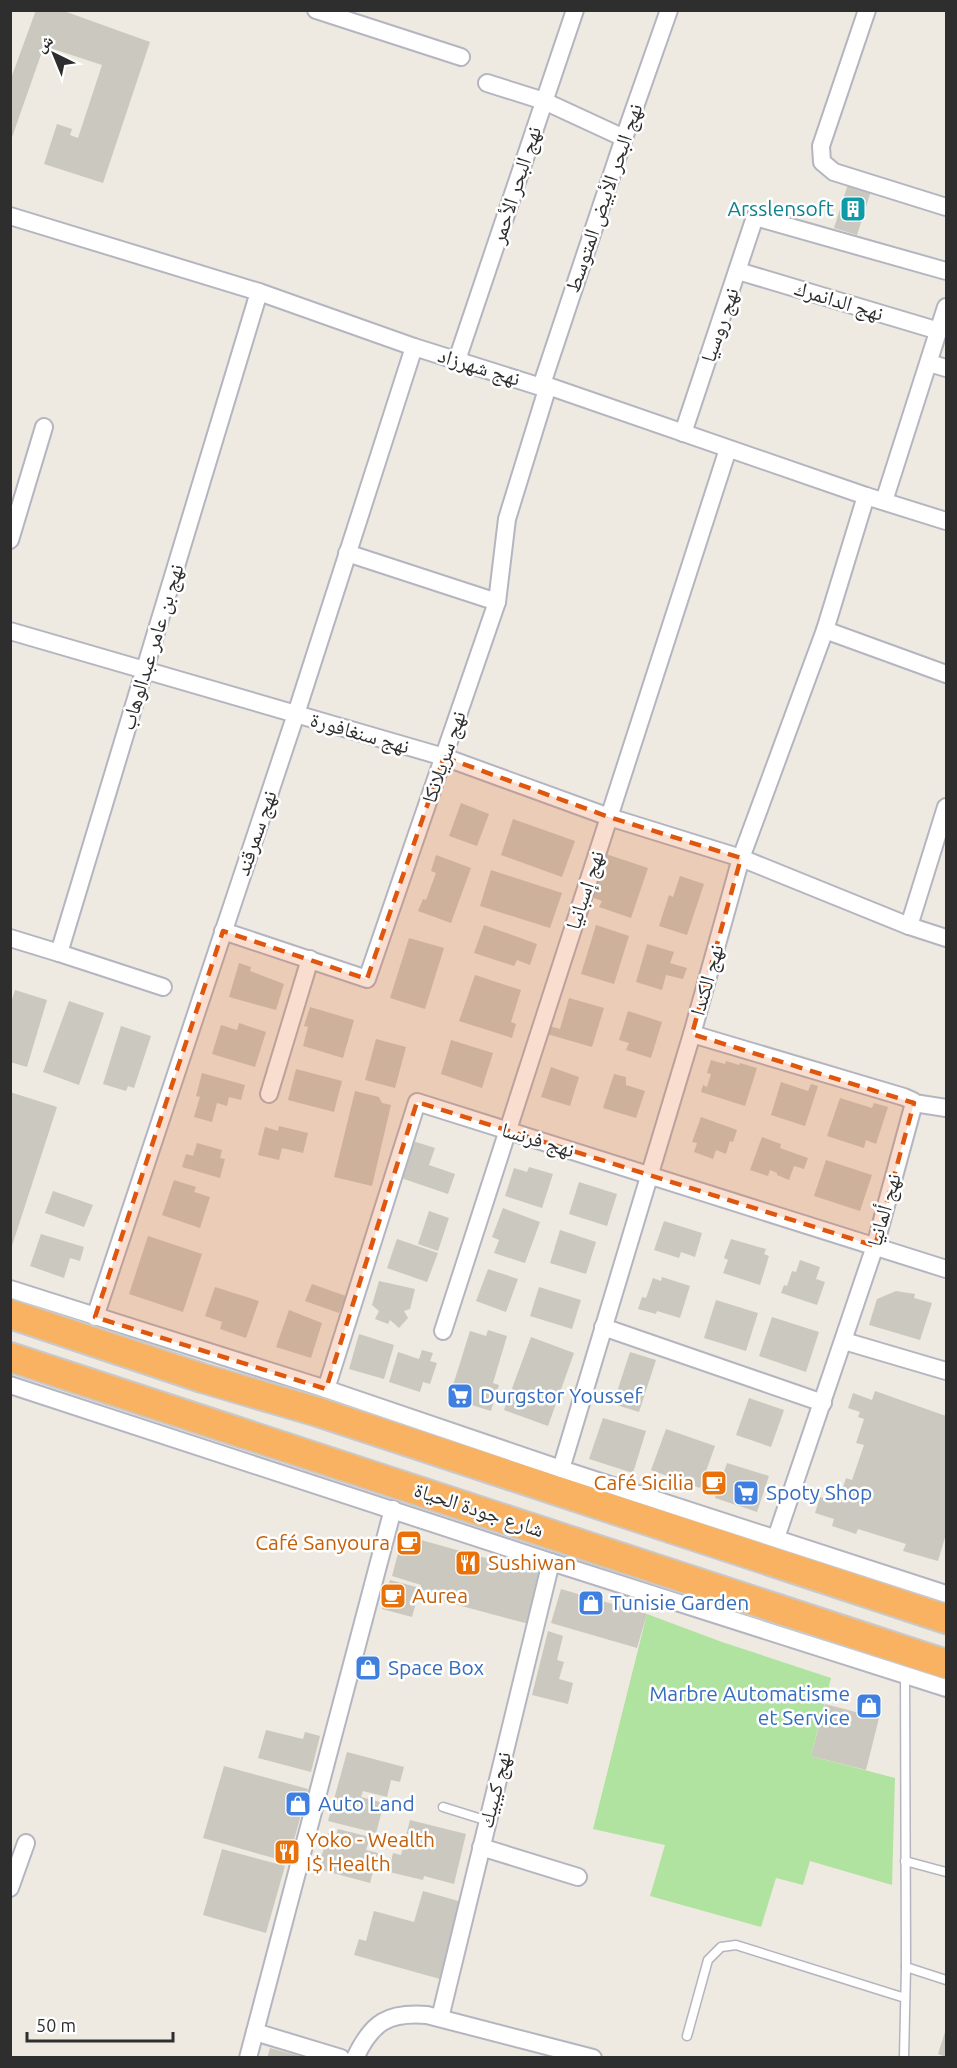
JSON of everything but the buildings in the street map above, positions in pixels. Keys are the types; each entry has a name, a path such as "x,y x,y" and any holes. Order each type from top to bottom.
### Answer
{"highway":[{"name":"شارع جودة الحياة","path":"10,1314 202,1378 318,1412 946,1619"},
{"name":"شارع جودة الحياة","path":"10,1357 946,1664"}],"street":[{"path":"316,10 461,57"},
{"name":"نهج البحر الأحمر","path":"457,360 575,10"},
{"name":"نهج البحر الأبيض المتوسط","path":"544,386 624,138 669,10"},
{"path":"867,10 821,146 822,162 834,172 946,207"},
{"path":"487,83 543,101 624,138"},
{"name":"نهج شهرزاد","path":"10,216 259,292 414,347 544,386 946,521"},
{"name":"نهج روسيا","path":"683,433 755,217 946,271"},
{"name":"نهج الدانمرك","path":"738,271 939,331"},
{"name":"نهج بن عامر عبدالوهاب","path":"59,952 259,292"},
{"path":"885,501 946,307"},
{"name":"نهج سمرقند","path":"95,1317 296,714 414,347"},
{"path":"929,363 946,369"},
{"name":"نهج سريلانكا","path":"223,931 367,979 497,602 507,519 544,386"},
{"path":"10,540 44,427"},
{"name":"نهج إسبانيا","path":"443,1331 728,449"},
{"name":"نهج الكندا","path":"561,1469 692,1034 741,858 825,630 866,496"},
{"path":"348,553 497,602"},
{"path":"825,630 946,674"},
{"name":"نهج سنغافورة","path":"10,631 444,757 609,817 741,858 909,926 946,938"},
{"path":"909,926 946,807"},
{"path":"10,938 163,987"},
{"path":"269,1094 310,959"},
{"path":"692,1034 904,1097 914,1103 946,1108"},
{"name":"نهج فرنسا","path":"326,1389 417,1102 946,1269"},
{"name":"نهج ألمانيا","path":"776,1538 875,1246 914,1103"},
{"path":"10,1289 326,1389 561,1469 946,1594"},
{"path":"603,1327 823,1403"},
{"path":"844,1341 946,1371"},
{"path":"10,1385 946,1688"},
{"path":"249,2058 393,1509"},
{"name":"نهج كيبيك","path":"440,2018 551,1562"},
{"path":"10,1888 26,1843"},
{"path":"481,1847 578,1877"},
{"path":"355,2058 364,2038 378,2023 405,2013 440,2018 593,2058"},
{"path":"255,2032 341,2058"}],"lane":[{"path":"904,2058 905,1674"},
{"path":"443,1807 488,1821"},
{"path":"905,1861 946,1872"},
{"path":"687,2036 708,1960 721,1947 736,1945 905,1998"},
{"path":"906,1967 946,1980"}],"highlighted area":[{"path":"444,757 609,817 741,858 692,1034 914,1103 875,1246 417,1102 326,1389 95,1317 223,931 367,979"}],"green space":[{"path":"647,1614 722,1642 831,1678 811,1756 895,1778 892,1885 810,1861 803,1885 776,1878 761,1927 650,1896 665,1845 593,1829"}],"place":[{"name":"Arsslensoft","path":"853,209"},
{"name":"Durgstor Youssef","path":"460,1396"},
{"name":"Café Sicilia","path":"714,1483"},
{"name":"Spoty Shop","path":"746,1493"},
{"name":"Café Sanyoura","path":"409,1543"},
{"name":"Sushiwan","path":"468,1563"},
{"name":"Aurea","path":"393,1596"},
{"name":"Tunisie Garden","path":"591,1603"},
{"name":"Space Box","path":"368,1668"},
{"name":"Marbre Automatisme et Service","path":"869,1706"},
{"name":"Auto Land","path":"298,1804"},
{"name":"Yoko - Wealth I$ Health","path":"287,1852"}]}
